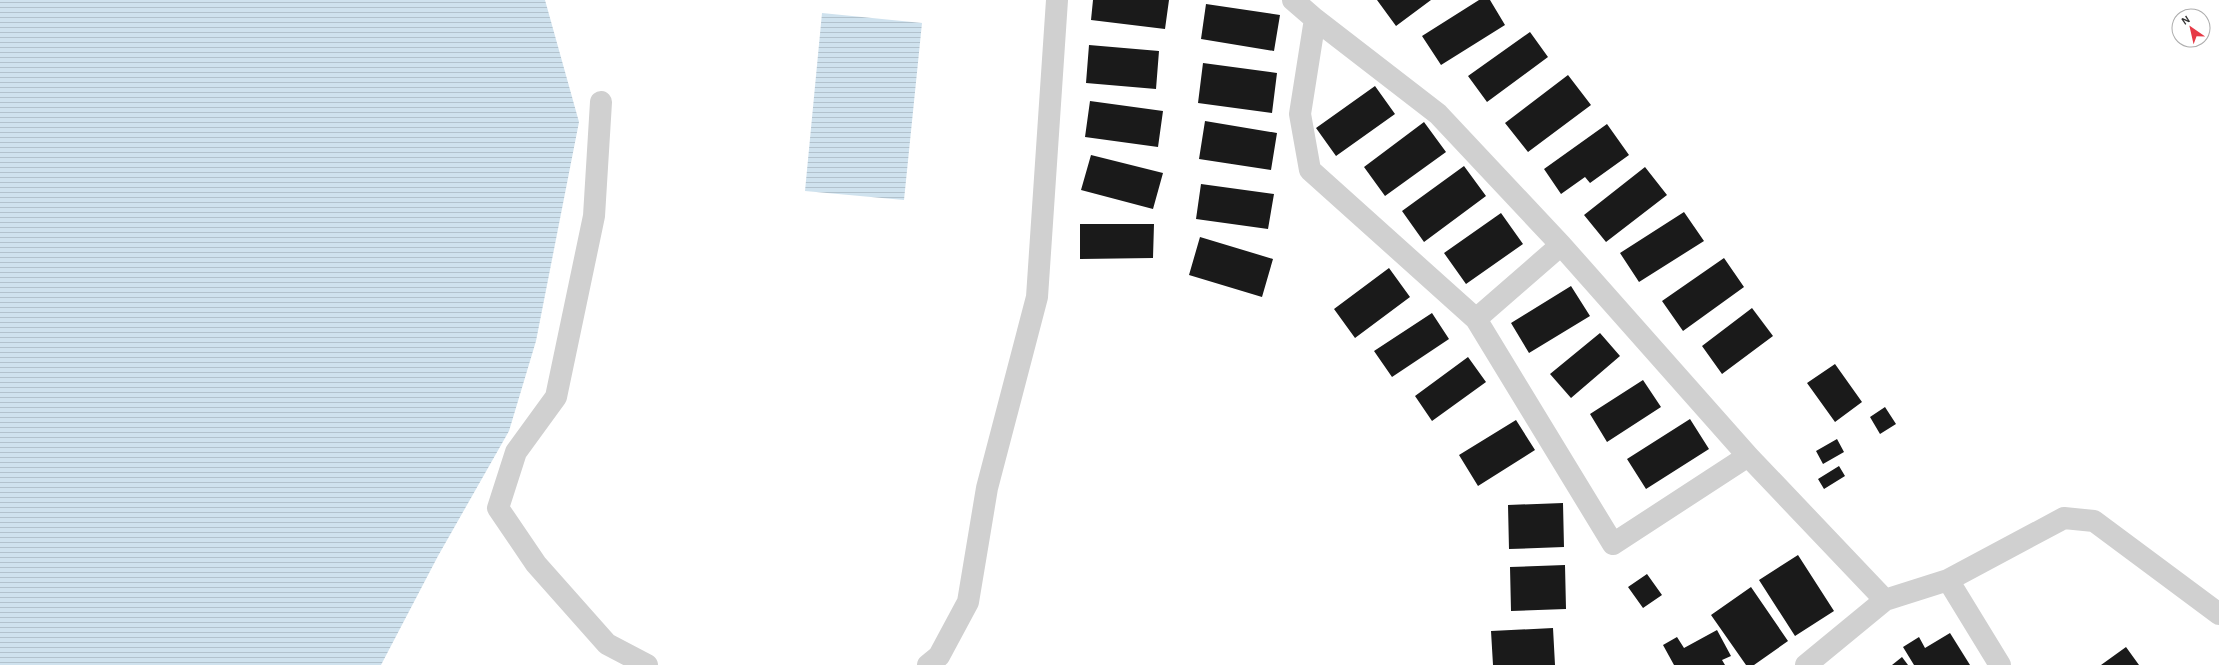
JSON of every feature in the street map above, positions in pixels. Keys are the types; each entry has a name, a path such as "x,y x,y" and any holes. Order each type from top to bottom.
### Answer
{"street":[{"path":"928,665 939,656 968,602 987,488 1037,297 1056,0"},
{"path":"1293,0 1315,19 1438,114 1561,245 1748,456 1885,600"},
{"path":"1315,19 1300,114 1310,170 1476,319 1613,544 1748,456"},
{"path":"601,102 594,216 556,397 516,452 498,508 536,564 607,644 646,665"},
{"path":"1476,319 1561,245"},
{"path":"1806,665 1885,600 1948,580 2064,518 2094,521 2219,614"},
{"path":"1948,580 2000,665"}],"water":[{"path":"0,0 545,0 579,122 536,341 509,431 438,556 381,665 0,665"},
{"path":"822,13 922,23 904,200 805,191"}],"building":[{"path":"1093,0 1169,0 1165,29 1091,20"},
{"path":"1377,0 1431,0 1396,26"},
{"path":"1479,0 1490,0 1505,25 1441,65 1422,36"},
{"path":"1206,4 1280,15 1274,51 1201,39"},
{"path":"1530,32 1548,57 1487,102 1468,76"},
{"path":"1089,45 1159,51 1156,89 1086,83"},
{"path":"1203,63 1277,73 1272,113 1198,103"},
{"path":"1568,75 1591,105 1528,152 1505,123"},
{"path":"1375,86 1395,114 1336,156 1316,128"},
{"path":"1090,101 1163,111 1158,147 1085,137"},
{"path":"1205,121 1277,133 1271,170 1199,159"},
{"path":"1424,122 1446,152 1385,196 1364,167"},
{"path":"1607,124 1629,155 1590,183 1585,177 1561,194 1544,169"},
{"path":"1091,155 1163,173 1153,209 1081,190"},
{"path":"1464,166 1486,196 1424,242 1402,211"},
{"path":"1645,167 1667,195 1606,242 1584,215"},
{"path":"1201,184 1274,194 1268,229 1196,219"},
{"path":"1684,212 1704,241 1639,282 1620,253"},
{"path":"1501,213 1523,244 1466,284 1444,253"},
{"path":"1080,224 1154,224 1153,258 1080,259"},
{"path":"1200,237 1273,259 1262,297 1189,275"},
{"path":"1724,258 1744,287 1683,331 1662,301"},
{"path":"1389,268 1410,297 1355,338 1334,309"},
{"path":"1571,286 1590,316 1529,353 1511,323"},
{"path":"1752,308 1773,336 1722,374 1702,346"},
{"path":"1432,313 1449,339 1392,377 1374,351"},
{"path":"1600,333 1620,356 1571,398 1550,374"},
{"path":"1468,357 1486,382 1432,421 1415,396"},
{"path":"1835,364 1862,402 1835,422 1807,383"},
{"path":"1643,380 1661,407 1607,442 1590,414"},
{"path":"1885,407 1896,424 1880,434 1870,417"},
{"path":"1690,419 1709,449 1646,489 1627,459"},
{"path":"1516,420 1535,450 1478,486 1459,455"},
{"path":"1837,439 1844,452 1823,464 1816,451"},
{"path":"1839,466 1845,476 1824,489 1818,479"},
{"path":"1563,503 1564,547 1509,549 1508,505"},
{"path":"1798,555 1834,611 1795,636 1759,580"},
{"path":"1565,565 1566,609 1511,611 1510,567"},
{"path":"1647,574 1662,595 1643,608 1628,587"},
{"path":"1751,587 1788,641 1754,665 1746,665 1711,615"},
{"path":"1553,628 1555,665 1493,665 1491,631"},
{"path":"1717,630 1731,656 1722,660 1725,665 1674,665 1663,645 1677,637 1684,648"},
{"path":"1950,633 1970,665 1914,665 1903,647 1919,637 1925,648"},
{"path":"2126,647 2139,665 2101,665"},
{"path":"1902,657 1908,665 1892,665"}]}
